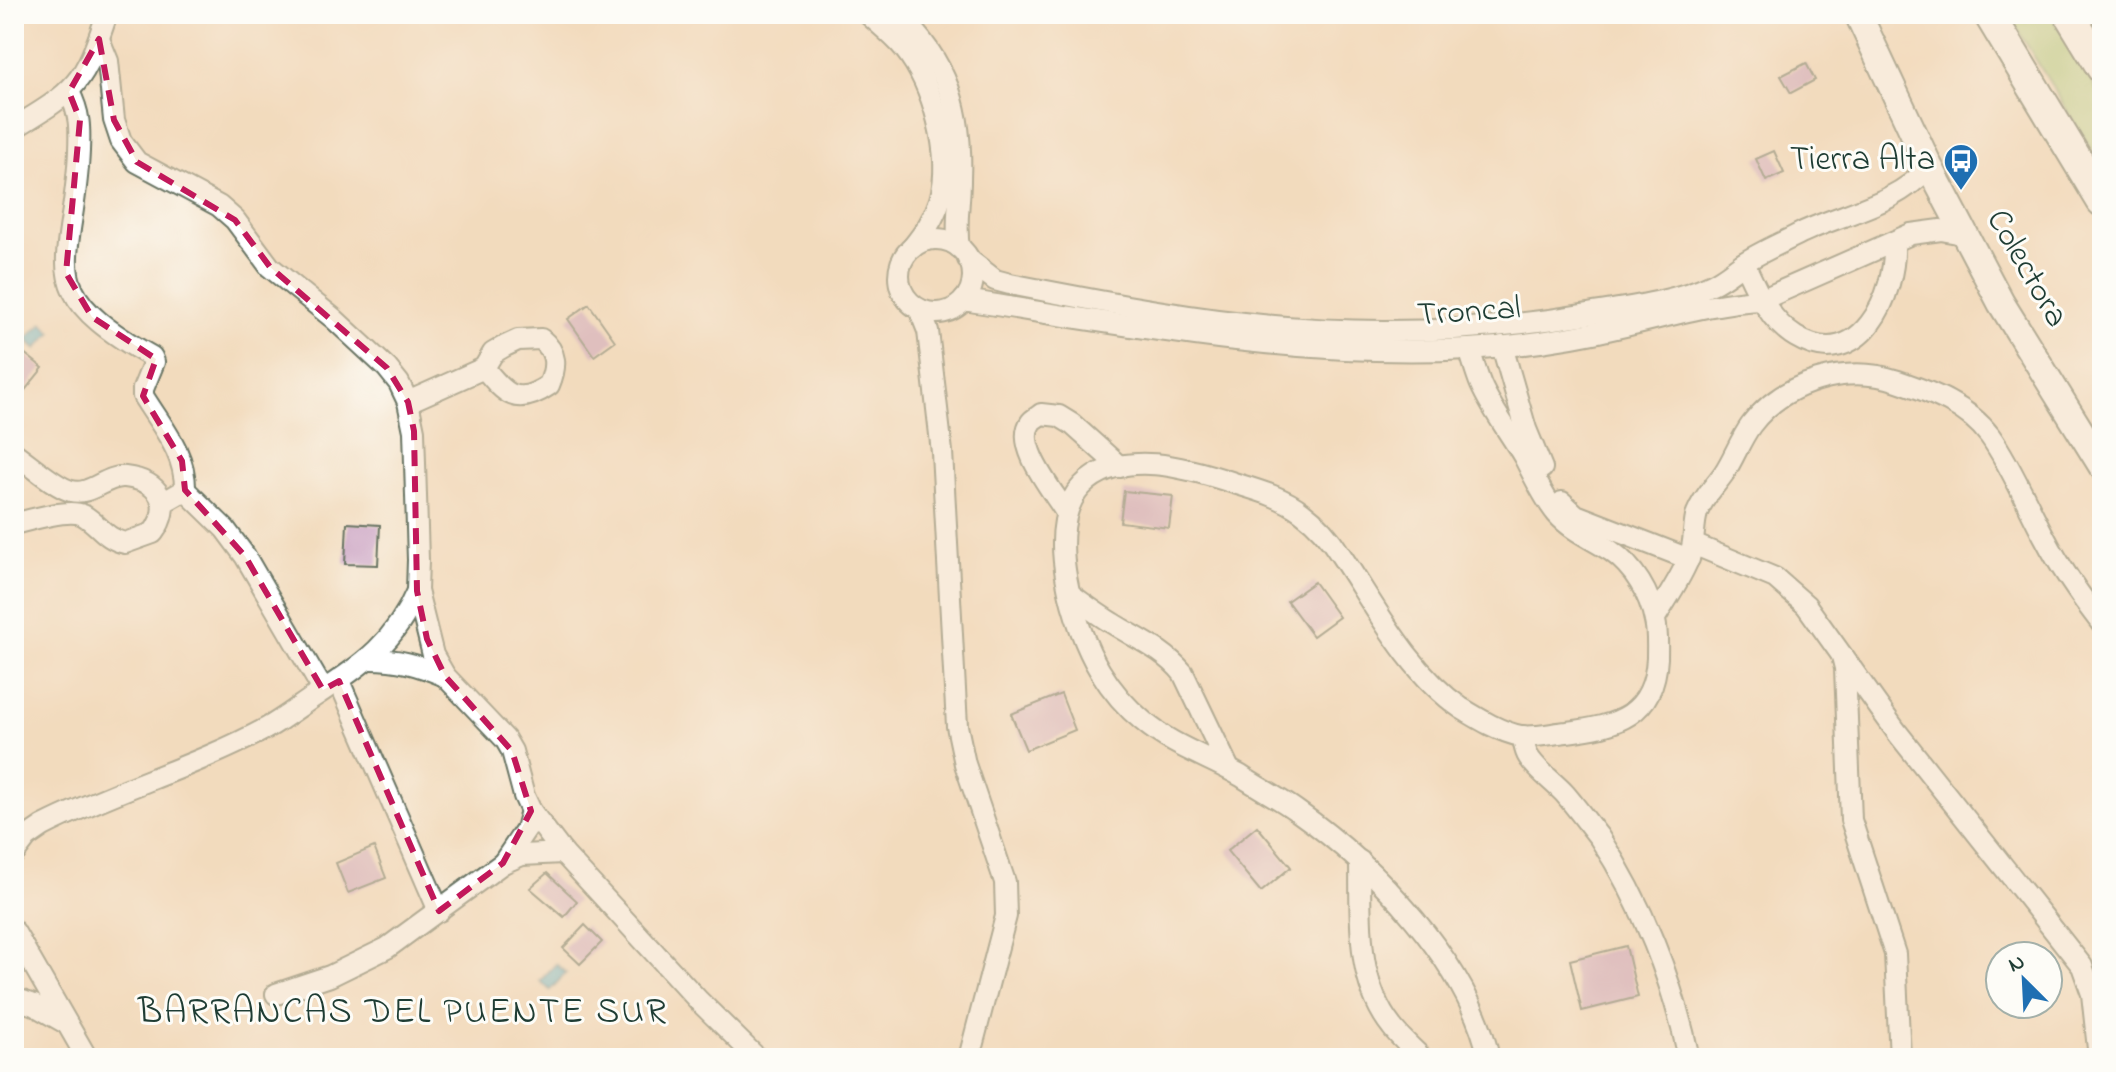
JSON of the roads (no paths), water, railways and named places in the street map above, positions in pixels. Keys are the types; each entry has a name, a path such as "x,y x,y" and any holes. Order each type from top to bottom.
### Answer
{"highway":[{"path":"1989,14 2102,201"},
{"path":"2069,14 2102,68"}],"main road":[{"name":"Colectora","path":"1858,14 1963,234 2001,303 2102,466"}],"street":[{"path":"14,128 69,92 92,60 107,14"},
{"path":"868,14 905,49 931,97 942,142 941,198 929,226 899,269 899,282 910,304 920,311 946,312 964,300 973,280 956,228 962,146 958,114 937,63 897,14"},
{"path":"99,39 108,61 114,120 121,141 137,162 219,206 235,220 270,267 333,318 399,383 408,402 414,431 417,591 433,655 445,676 505,739 516,762 531,811 563,853 699,1001 757,1058"},
{"path":"69,92 80,120 65,260 69,284 77,301 92,317 117,337 152,357 154,362 143,396 182,461 185,490 225,529 331,686 439,911"},
{"name":"Troncal","path":"912,248 923,241 935,239 964,253 995,280 1137,308 1246,323 1357,330 1448,331 1536,323 1640,306 1713,284 1744,263 1805,231 1894,195 1908,187 1929,167"},
{"name":"Troncal","path":"964,300 1218,339 1398,350 1469,349 1620,328 1734,301 1761,300 1911,234 1941,230 1963,234"},
{"path":"1744,263 1761,300 1794,337 1816,346 1837,348 1872,324 1890,282 1895,262 1894,242"},
{"path":"920,311 928,331 942,452 957,726 965,764 1007,896 1006,916 969,1058"},
{"path":"930,360 946,312"},
{"path":"1502,346 1526,429 1557,497 1576,515 1775,578 1806,605 1896,731 2082,966 2092,994 2099,1058"},
{"path":"1469,349 1482,386 1549,502 1573,528 1626,563 1643,588 1655,618 1657,653 1648,697 1635,713 1616,723 1523,736 1482,720 1459,706 1404,651 1334,544 1303,513 1285,501 1248,487 1172,465 1154,463 1120,467 1096,475 1080,488 1065,511 1063,536 1070,594 1088,649 1115,692 1142,721 1174,743 1229,769 1296,810 1360,861 1427,935 1446,964 1476,1017 1489,1058"},
{"path":"408,402 484,368"},
{"path":"1655,618 1691,552 1696,515 1701,504 1724,473 1749,427 1762,412 1785,395 1809,383 1842,374 1865,373 1885,377 1950,402 1976,421 1989,435 2065,575 2102,624"},
{"path":"1065,511 1030,454 1026,436 1030,422 1041,414 1059,416 1120,467"},
{"path":"14,453 70,491 85,491 122,477 149,485 164,502 163,516 153,533 125,543 104,535 83,515 73,513 14,524"},
{"path":"164,502 185,490"},
{"path":"70,491 73,513"},
{"path":"14,854 27,837 43,826 268,727 331,686 370,659 393,635 417,591"},
{"path":"1070,594 1174,662 1183,673 1229,769"},
{"path":"1841,652 1845,668 1851,820 1895,954 1900,1058"},
{"path":"370,659 405,661 445,676"},
{"path":"1523,736 1528,758 1564,793 1589,825 1621,877 1663,970 1682,1024 1689,1058"},
{"path":"503,863 526,829 531,811"},
{"path":"276,994 330,976 387,948 503,863 522,855 563,853"},
{"path":"1360,861 1364,960 1373,993 1392,1027 1422,1058"},
{"path":"14,931 87,1058"},
{"path":"14,998 65,1022"}],"water":[{"path":"43,323 52,333 36,349 26,339"},
{"path":"556,964 566,973 550,990 540,981"}],"place":[{"name":"Tierra Alta","path":"1961,192"}],"district":[{"name":"BARRANCAS DEL PUENTE SUR","path":"403,1013"}]}
